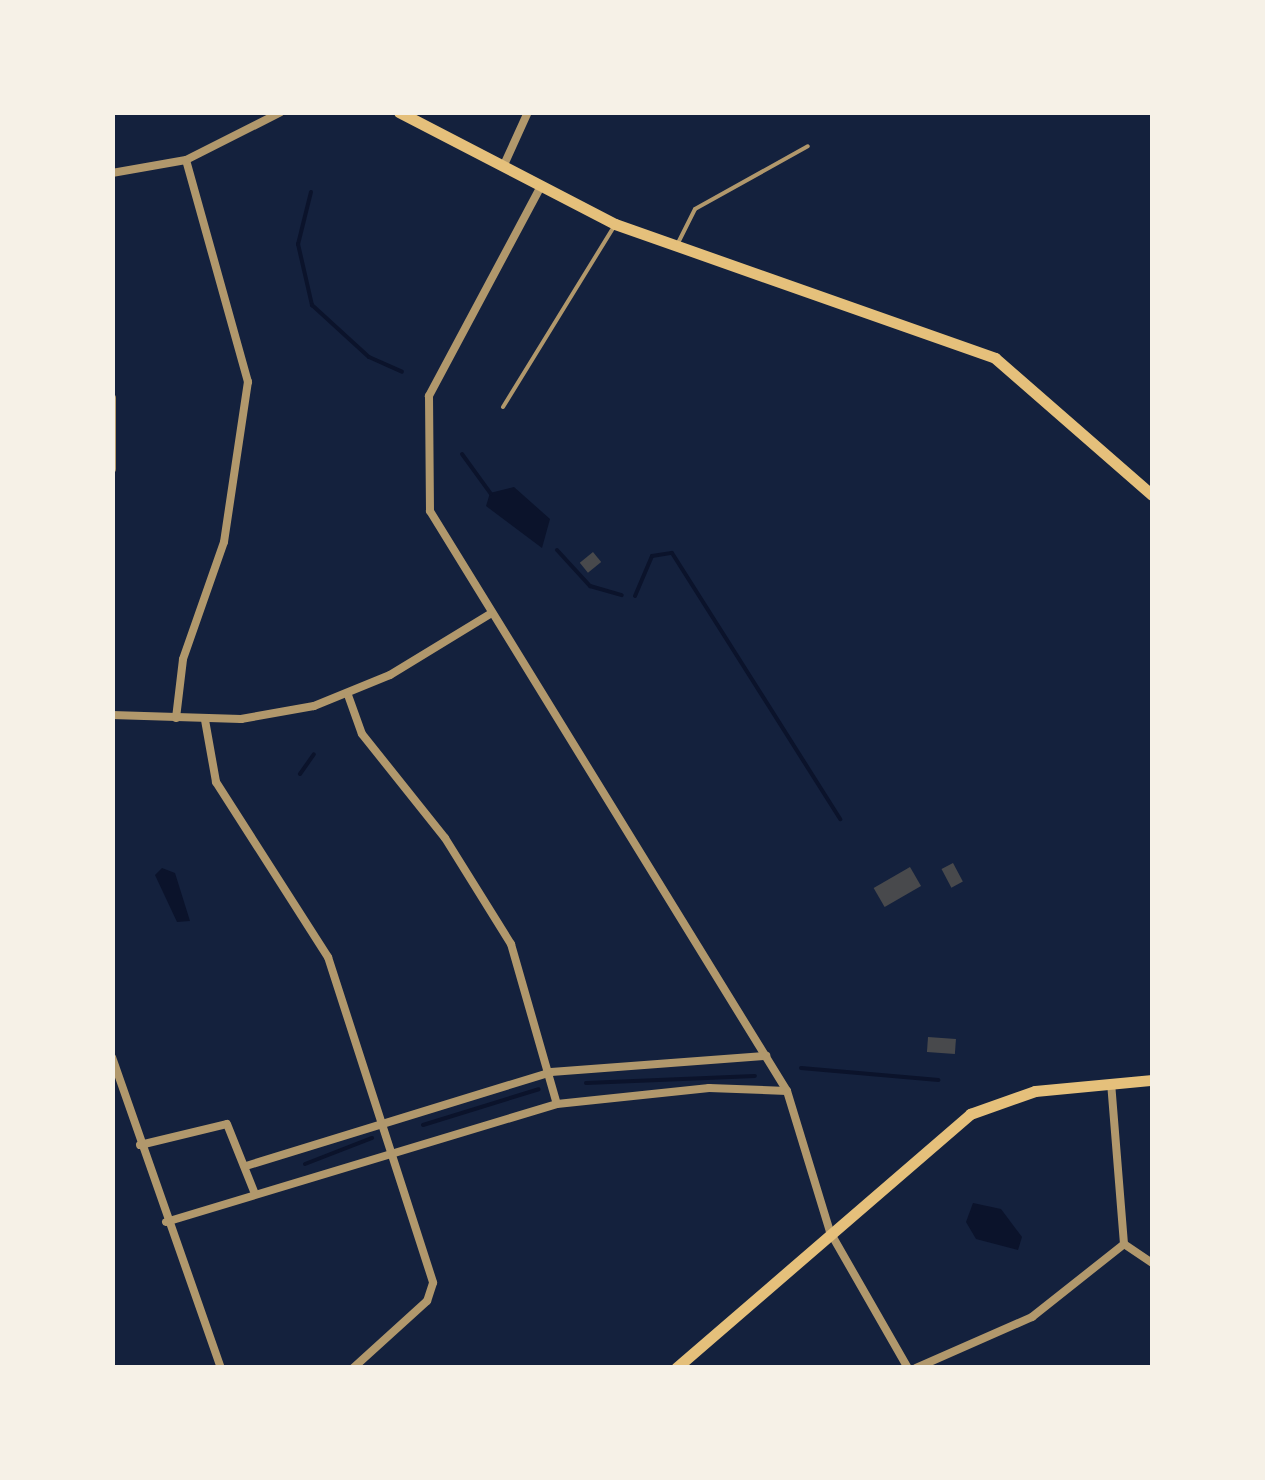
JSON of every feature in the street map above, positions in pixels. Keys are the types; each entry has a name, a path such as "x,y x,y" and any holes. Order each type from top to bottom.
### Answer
{"main road":[{"path":"399,112 615,224 1005,363 1152,494"},
{"path":"682,1365 830,1232 970,1114 1024,1093 1152,1080"}],"street":[{"path":"112,173 186,160 280,112"},
{"path":"502,168 528,112"},
{"path":"176,718 181,665 224,542 248,382 186,160"},
{"path":"540,188 425,412 430,511 787,1091 830,1232 908,1368"},
{"path":"112,398 112,469"},
{"path":"112,716 204,720 272,716 348,695 490,614"},
{"path":"348,695 369,745 504,931 551,1072 557,1104"},
{"path":"204,720 208,764 328,957 386,1122 433,1289 353,1368"},
{"path":"246,1166 551,1072 766,1056"},
{"path":"112,1057 166,1222 221,1368"},
{"path":"1111,1084 1124,1244 1152,1264"},
{"path":"166,1222 394,1149 557,1104 708,1088 787,1091"},
{"path":"140,1145 224,1123 255,1194"},
{"path":"916,1368 1032,1317 1124,1244"}],"lane":[{"path":"677,246 694,209 808,146"},
{"path":"503,406 615,224"}],"water":[{"path":"514,487 550,519 542,548 486,506 490,493"},
{"path":"162,868 175,873 190,921 177,922 155,875"},
{"path":"973,1203 1001,1209 1022,1237 1018,1250 976,1239 966,1222"}],"building":[{"path":"593,552 601,562 588,573 580,563"},
{"path":"953,863 963,882 951,888 942,869"},
{"path":"910,867 921,886 885,907 874,888"},
{"path":"928,1037 956,1039 955,1054 927,1052"}],"waterway":[{"path":"311,192 298,244 312,305 369,357 402,372"},
{"path":"462,454 491,494"},
{"path":"557,550 590,586 622,595"},
{"path":"635,596 652,556 672,553 840,819"},
{"path":"300,774 314,754"},
{"path":"801,1068 938,1080"},
{"path":"586,1083 755,1076"},
{"path":"423,1125 539,1089"},
{"path":"305,1164 372,1138"}]}
